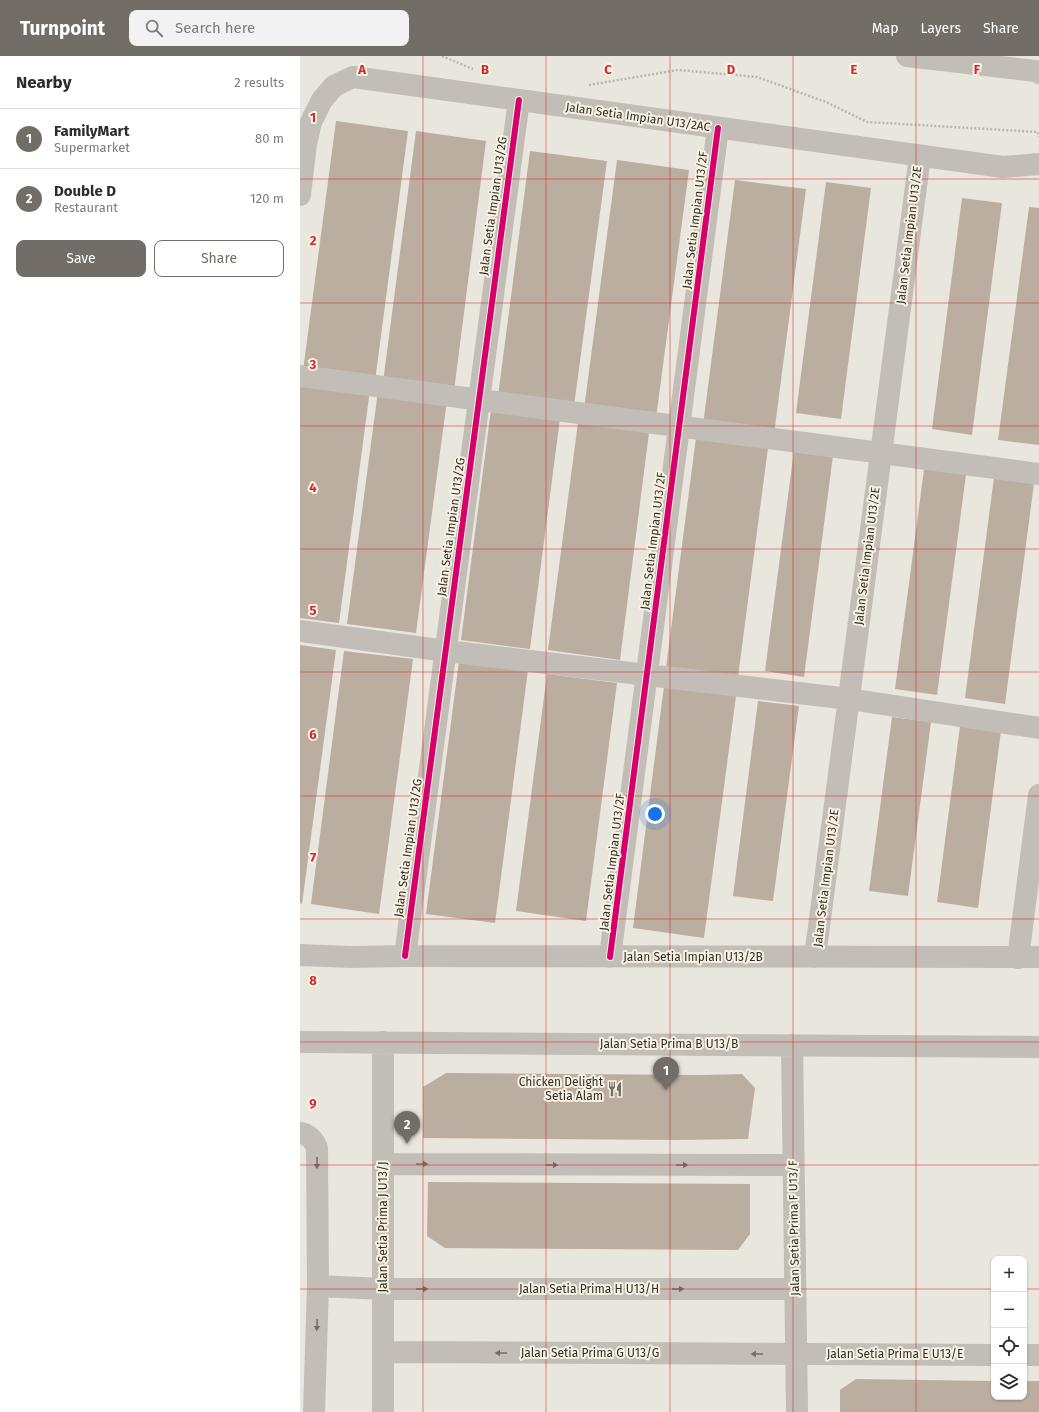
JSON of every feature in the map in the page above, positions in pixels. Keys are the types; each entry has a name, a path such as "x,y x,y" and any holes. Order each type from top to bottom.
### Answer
{"street":[{"path":"907,56 1036,71 1039,73"},
{"name":"Jalan Setia Impian U13/2AC","path":"300,195 306,144 311,122 322,100 334,86 353,77 1003,167 1039,164"},
{"name":"Jalan Setia Impian U13/2G","path":"405,956 519,100"},
{"name":"Jalan Setia Impian U13/2F","path":"610,957 718,128"},
{"name":"Jalan Setia Impian U13/2E","path":"815,957 920,156"},
{"path":"300,376 1039,474"},
{"path":"300,631 446,651 849,699 1039,728"},
{"path":"1029,957 1039,795"},
{"name":"Jalan Setia Impian U13/2B","path":"300,955 351,957 1029,957"},
{"name":"Jalan Setia Prima B U13/B","path":"300,1042 1039,1046"},
{"name":"Jalan Setia Prima J U13/J","path":"383,1412 384,1042"},
{"name":"Jalan Setia Prima F U13/F","path":"792,1045 797,1412"},
{"path":"300,1133 303,1133 314,1141 317,1148 318,1286 314,1412"},
{"path":"383,1164 793,1165"},
{"name":"Jalan Setia Prima H U13/H","path":"318,1286 383,1289 795,1289"},
{"name":"Jalan Setia Prima G U13/G","path":"383,1352 796,1354"},
{"name":"Jalan Setia Prima E U13/E","path":"796,1354 991,1355"},
{"path":"1027,1355 1039,1355"}],"path":[{"path":"442,56 478,72"},
{"path":"582,86 678,70 757,77 826,102 867,122 1039,131 1039,137"}],"building":[{"path":"336,121 408,131 375,381 303,371"},
{"path":"416,131 486,141 454,391 383,382"},
{"path":"530,151 607,161 574,406 498,396"},
{"path":"617,160 689,170 656,418 584,409"},
{"path":"735,180 806,189 774,434 703,425"},
{"path":"826,182 871,188 841,419 796,413"},
{"path":"962,198 1002,203 972,435 932,429"},
{"path":"1029,207 1039,208 1039,445 998,440"},
{"path":"300,381 370,390 339,623 300,618"},
{"path":"378,391 447,400 416,633 347,624"},
{"path":"492,402 561,411 530,649 461,640"},
{"path":"579,415 650,425 620,660 548,650"},
{"path":"697,430 769,440 738,677 666,668"},
{"path":"795,443 834,448 804,677 765,671"},
{"path":"925,462 967,467 937,695 895,689"},
{"path":"995,470 1035,476 1005,704 965,698"},
{"path":"300,645 336,650 302,904 300,903"},
{"path":"344,651 413,659 379,914 311,904"},
{"path":"459,661 528,670 495,923 426,914"},
{"path":"547,674 617,683 586,921 516,911"},
{"path":"664,686 736,696 704,938 633,928"},
{"path":"758,701 799,706 773,901 733,896"},
{"path":"892,717 931,722 908,896 869,891"},
{"path":"960,726 1001,731 978,908 937,902"},
{"path":"446,1073 742,1074 755,1088 748,1139 677,1140 423,1138 423,1087"},
{"path":"428,1182 750,1184 750,1234 738,1250 445,1248 427,1236"},
{"path":"856,1379 991,1381 991,1400 1027,1400 1027,1381 1039,1381 1039,1412 840,1412 840,1390"}],"cycle path":[{"path":"405,956 519,100"},
{"path":"610,957 718,128"}],"place":[{"name":"Chicken Delight Setia Alam","path":"615,1089"},
{"name":"FamilyMart","path":"666,1090"},
{"name":"Double D","path":"407,1144"}]}
